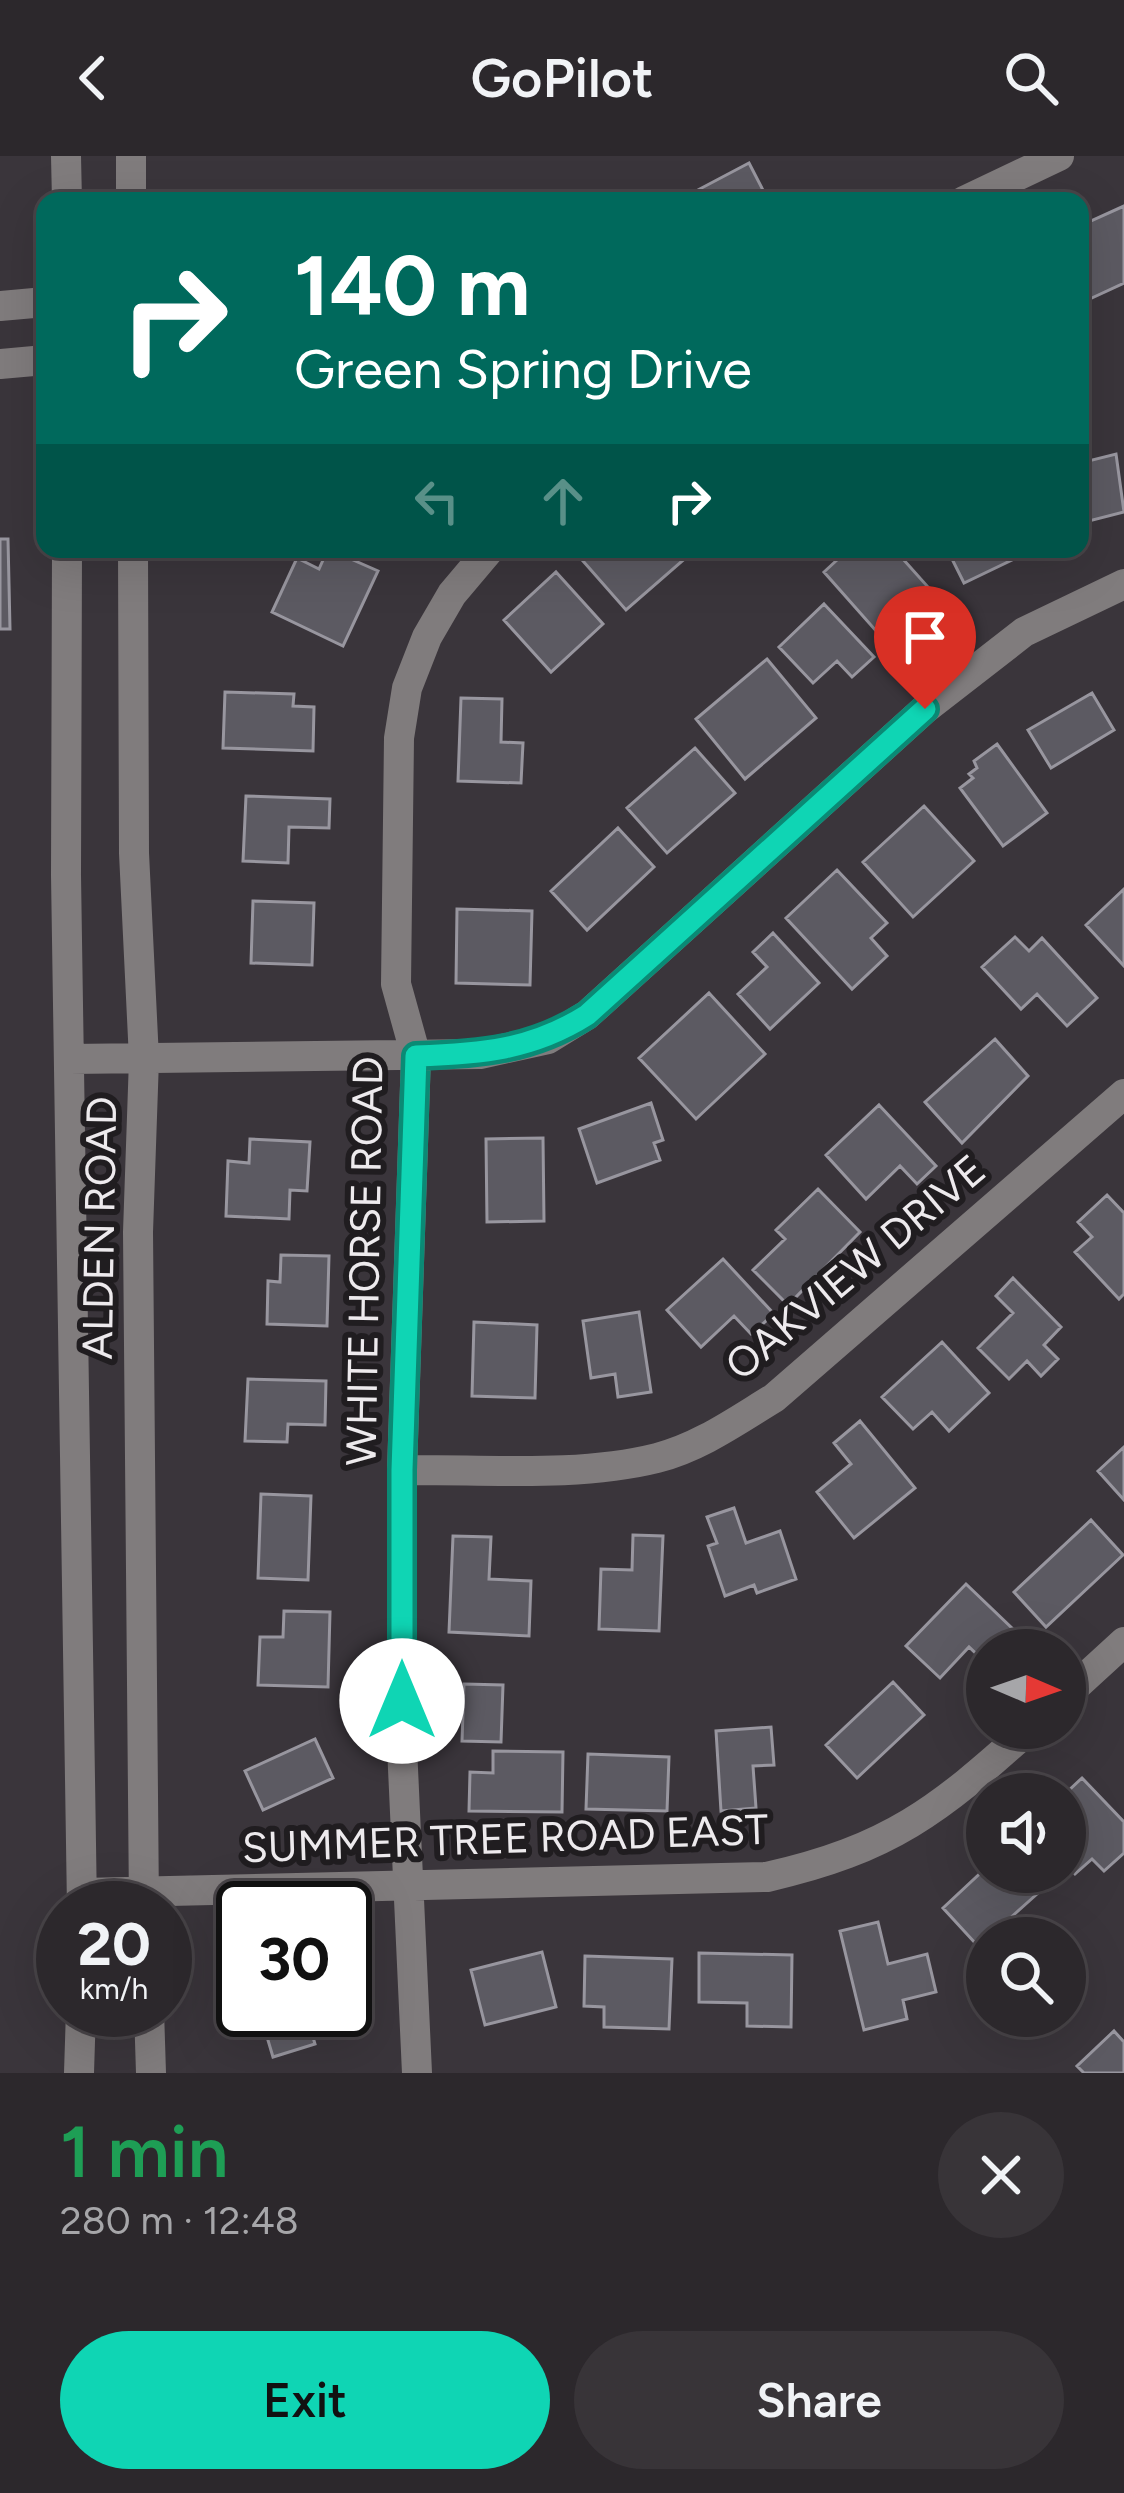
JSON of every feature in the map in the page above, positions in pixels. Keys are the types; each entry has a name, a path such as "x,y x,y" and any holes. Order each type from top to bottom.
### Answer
{"street":[{"path":"66,156 67,192"},
{"path":"131,156 131,192"},
{"path":"983,192 1059,156"},
{"path":"0,306 36,303"},
{"path":"0,364 36,361"},
{"name":"ALDEN ROAD","path":"68,558 70,1060 83,1881"},
{"name":"ALDEN ROAD","path":"133,558 134,854 144,1059 138,1232 144,1881"},
{"name":"WHITE HORSE ROAD","path":"417,2073 402,1747 402,1470 416,1056 396,984 399,738 406,688 428,637 452,594 482,558"},
{"path":"70,1060 416,1056 518,1048 548,1040 587,1015 925,709 1024,632 1124,584"},
{"name":"OAKVIEW DRIVE","path":"402,1470 592,1467 656,1458 709,1438 774,1398 1124,1094"},
{"path":"1086,1677 1124,1642"},
{"name":"SUMMER TREE ROAD EAST","path":"192,1897 767,1877 842,1860 902,1831 963,1788 1007,1749"},
{"path":"80,2073 81,2037"},
{"path":"150,2037 151,2073"}],"building":[{"path":"749,163 764,192 694,192"},
{"path":"1124,206 1124,283 1089,299 1089,222"},
{"path":"1116,454 1124,512 1089,521 1089,461"},
{"path":"0,539 8,539 10,629 0,629"},
{"path":"297,558 319,569 324,558 348,558 378,571 343,646 272,612"},
{"path":"580,558 686,558 626,610"},
{"path":"839,558 902,558 928,587 877,632 824,572"},
{"path":"952,558 1016,558 964,583"},
{"path":"556,572 603,624 551,672 504,620"},
{"path":"824,604 874,657 852,677 837,661 813,683 779,647"},
{"path":"767,659 816,718 745,779 696,719"},
{"path":"225,692 294,694 293,706 314,707 313,751 223,748"},
{"path":"1092,693 1114,730 1051,768 1028,730"},
{"path":"461,698 502,699 501,742 523,743 521,783 458,781"},
{"path":"997,744 1047,813 1003,846 960,788 973,778 969,774 977,768 974,761"},
{"path":"695,748 735,793 667,853 627,808"},
{"path":"246,796 330,799 329,828 289,827 288,863 243,861"},
{"path":"924,806 974,861 913,917 863,862"},
{"path":"618,828 654,867 587,930 551,891"},
{"path":"837,870 887,923 871,938 887,956 852,989 786,918"},
{"path":"1124,889 1124,966 1086,925"},
{"path":"253,901 314,903 312,965 251,963"},
{"path":"457,909 532,911 530,985 456,983"},
{"path":"773,933 819,983 770,1029 738,994 767,967 753,952"},
{"path":"1015,937 1029,951 1042,938 1097,998 1067,1026 1037,994 1021,1009 982,967"},
{"path":"709,993 765,1054 696,1119 639,1058"},
{"path":"995,1039 1028,1076 962,1143 925,1102"},
{"path":"651,1103 663,1140 654,1143 660,1160 597,1183 579,1129"},
{"path":"879,1105 936,1166 917,1184 900,1166 866,1199 826,1155"},
{"path":"543,1138 544,1221 487,1222 486,1139"},
{"path":"250,1139 310,1142 307,1191 290,1190 289,1219 226,1216 228,1161 249,1163"},
{"path":"818,1189 860,1232 788,1305 753,1270 785,1239 776,1230"},
{"path":"1107,1195 1124,1213 1124,1294 1119,1299 1075,1252 1092,1237 1078,1222"},
{"path":"281,1255 329,1256 327,1326 267,1324 268,1281 280,1282"},
{"path":"723,1259 774,1314 751,1334 734,1316 701,1347 667,1310"},
{"path":"1013,1278 1061,1327 1044,1345 1058,1359 1041,1376 1027,1361 1009,1379 978,1348 1013,1313 996,1296"},
{"path":"639,1312 651,1392 618,1397 615,1374 591,1378 583,1321"},
{"path":"474,1322 537,1325 535,1398 472,1396"},
{"path":"942,1342 989,1393 949,1431 932,1412 913,1429 882,1397"},
{"path":"248,1379 326,1381 325,1425 288,1424 287,1442 245,1441"},
{"path":"860,1421 915,1488 854,1538 817,1492 851,1464 834,1443"},
{"path":"1124,1447 1124,1500 1098,1471"},
{"path":"261,1494 311,1496 308,1580 258,1578"},
{"path":"734,1508 746,1543 780,1531 796,1579 757,1593 754,1585 725,1596 708,1546 717,1543 707,1517"},
{"path":"1091,1520 1123,1555 1046,1627 1014,1592"},
{"path":"633,1535 663,1536 659,1631 599,1629 601,1569 632,1570"},
{"path":"453,1536 491,1537 489,1579 531,1581 529,1636 449,1632"},
{"path":"966,1584 1013,1629 966,1629 966,1650 940,1678 906,1646"},
{"path":"284,1611 330,1612 328,1687 258,1685 260,1637 283,1637"},
{"path":"893,1682 924,1715 857,1778 826,1745"},
{"path":"464,1684 503,1685 501,1742 462,1741"},
{"path":"771,1727 774,1765 753,1766 756,1808 721,1811 716,1731"},
{"path":"315,1739 333,1778 263,1810 245,1771"},
{"path":"493,1751 563,1752 562,1812 469,1811 470,1772 493,1773"},
{"path":"588,1754 669,1757 667,1811 586,1809"},
{"path":"1086,1782 1124,1822 1124,1853 1104,1871 1092,1859 1086,1864"},
{"path":"966,1887 966,1893 1037,1894 1011,1917 966,1917 966,1933 943,1908"},
{"path":"878,1922 888,1964 927,1954 936,1992 903,2000 907,2019 864,2030 840,1931"},
{"path":"542,1952 556,2007 485,2025 471,1970"},
{"path":"699,1953 792,1955 791,2027 747,2026 747,2003 699,2002"},
{"path":"585,1956 672,1959 669,2029 604,2027 604,2007 584,2006"},
{"path":"1114,2031 1124,2042 1124,2073 1084,2073 1077,2066"},
{"path":"267,2037 313,2037 315,2044 273,2057"}],"route":[{"path":"402,1701 402,1470 416,1056 518,1048 548,1040 587,1015 925,709"}]}
